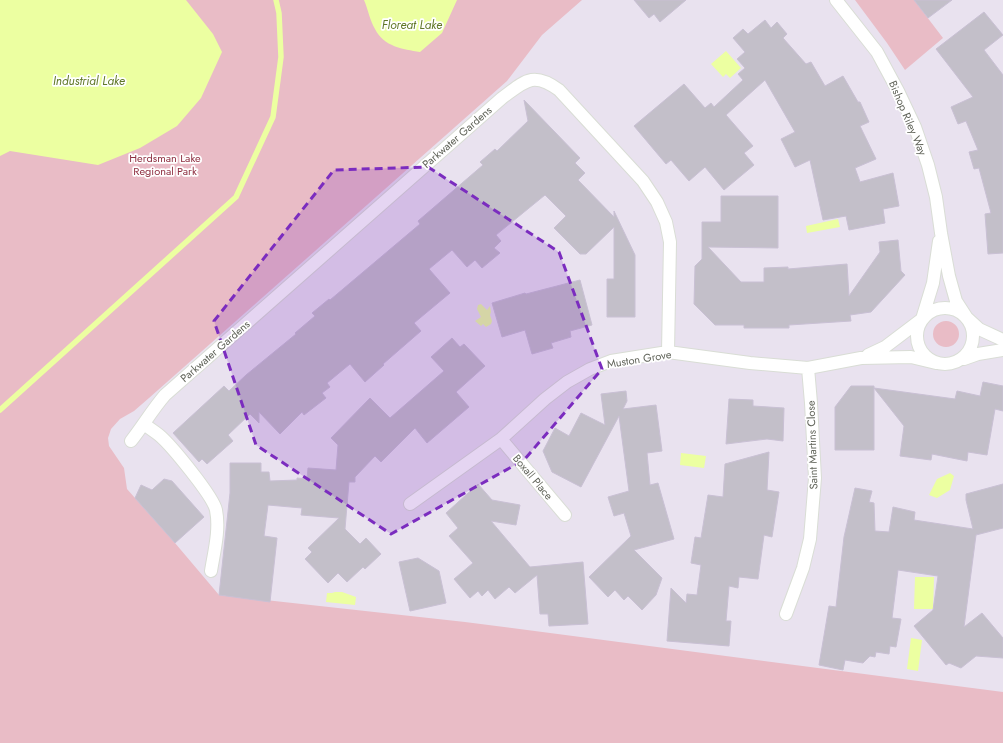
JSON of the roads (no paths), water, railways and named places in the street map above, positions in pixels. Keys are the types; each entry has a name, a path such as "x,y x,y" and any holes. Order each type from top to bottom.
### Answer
{"street":[{"name":"Bishop Riley Way","path":"836,0 877,52 915,127 928,165 936,197 940,233 949,276 956,301 967,318"},
{"name":"Parkwater Gardens","path":"131,441 144,424 152,409 165,395 502,98 521,84 530,80 540,79 550,83 559,90 643,181 658,202 666,222 670,242 668,352"},
{"path":"940,233 933,282 922,319 917,327 917,345 928,359 945,365 955,363 978,354 1003,350"},
{"path":"861,358 885,347 928,313 936,309 955,309 963,314 979,329 1003,340"},
{"path":"955,363 970,351 973,341 973,331 967,318"},
{"name":"Muston Grove","path":"410,504 501,439 550,394 590,369 611,361 668,352 750,363 808,368 861,358 911,357 936,363"},
{"name":"Saint Martins Close","path":"786,614 803,568 810,539 815,478 812,403 808,368"},
{"path":"144,424 159,435 191,471 206,491 216,509 217,528 211,572"},
{"name":"Boxall Place","path":"501,439 565,515"}],"water":[{"name":"Industrial Lake","path":"0,0 186,0 213,34 222,52 201,98 177,126 140,148 98,165 10,151 0,156"},
{"name":"Floreat Lake","path":"364,0 457,0 442,33 420,52 394,46 383,40 373,26"},
{"path":"726,51 741,68 730,78 726,74 723,77 711,64"},
{"path":"838,219 840,227 807,233 806,226"},
{"path":"481,304 487,310 490,306 492,321 491,324 486,327 483,324 481,326 475,321 481,317 477,309 478,305"},
{"path":"681,453 706,456 704,468 680,465"},
{"path":"950,473 954,476 950,490 937,498 929,495 937,479"},
{"path":"915,577 934,577 933,609 914,609"},
{"path":"342,592 356,597 355,605 326,602 327,593"},
{"path":"911,638 922,640 918,671 907,669"}],"waterway":[{"path":"0,410 236,197 273,117 281,57 279,13 276,0"}],"park label":[{"name":"Herdsman Lake Regional Park","path":"165,164"}]}
